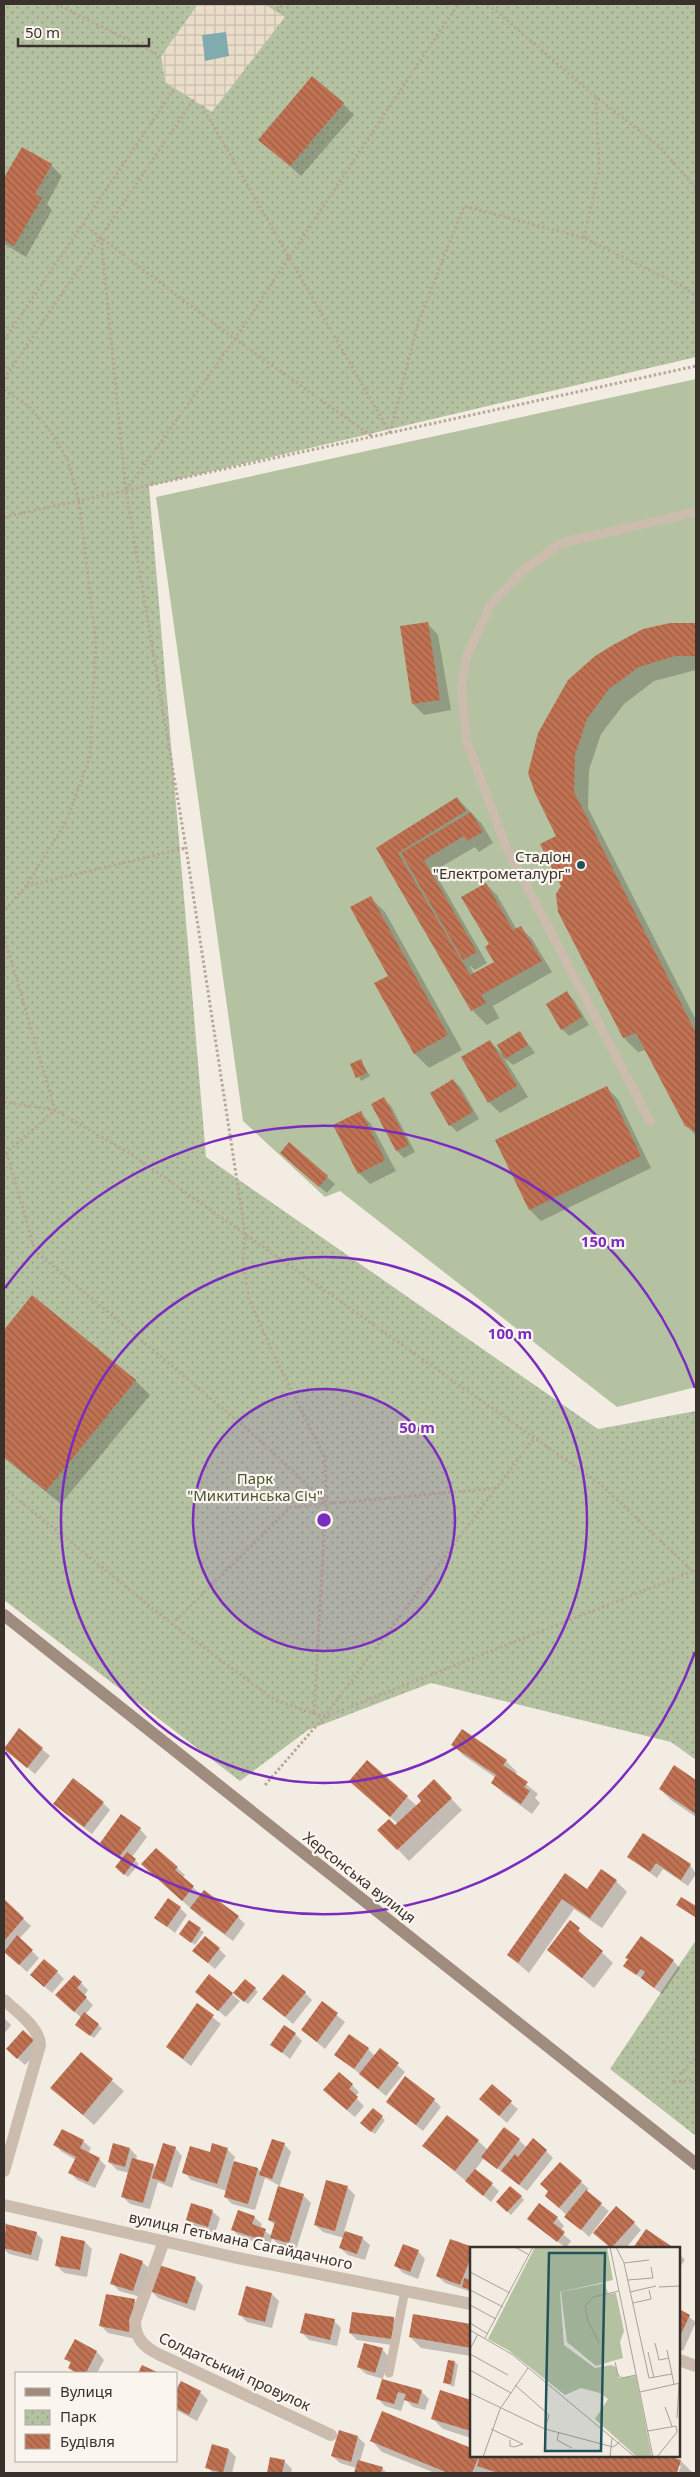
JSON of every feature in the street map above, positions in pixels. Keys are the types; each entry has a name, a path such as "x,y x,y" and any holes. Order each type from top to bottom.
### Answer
{"main road":[{"name":"Херсонська вулиця","path":"4,1615 696,2164"}],"street":[{"path":"4,2000 33,2028 40,2040 40,2044 4,2171"},
{"name":"вулиця Гетьмана Сагайдачного","path":"4,2205 234,2257 470,2304"},
{"name":"Солдатський провулок","path":"164,2241 135,2322 135,2330 140,2340 152,2351 332,2435"},
{"path":"680,2360 696,2366"}],"lane":[{"path":"650,1121 506,847 467,742 461,689 467,655 490,606 520,572 560,543 696,512"},
{"path":"389,2372 405,2290"}],"path":[{"path":"56,4 161,56"},
{"path":"278,12 283,4"},
{"path":"126,491 235,339 458,4"},
{"path":"488,4 596,97 659,146 696,188"},
{"path":"4,340 175,88"},
{"path":"584,238 599,170 596,97"},
{"path":"4,379 194,99"},
{"path":"202,106 390,433"},
{"path":"390,433 418,323 464,206 584,238 682,286 696,296"},
{"path":"83,224 235,339 373,437"},
{"path":"100,238 126,491 186,848 245,1233 243,1261 249,1299 273,1353 325,1458 326,1502 314,1714"},
{"path":"4,517 696,366"},
{"path":"4,390 30,407 50,432 68,461 79,500 96,643 90,757 66,822 26,886 4,911"},
{"path":"26,886 186,848"},
{"path":"4,936 55,1110"},
{"path":"4,1102 55,1110 131,1154 600,1484 696,1571 324,1717 275,1700 172,1624 4,1488"},
{"path":"55,1110 5,1154 35,1251 253,1434 326,1502"},
{"path":"265,1785 324,1717 534,1438"},
{"path":"172,1624 291,1507 326,1502 497,1488"},
{"path":"696,2057 673,2082 696,2080"}],"green space":[{"name":"Парк \"Микитинська Січ\"","path":"4,4 696,4 696,357 149,486 206,1157 598,1429 696,1411 696,1760 671,1742 431,1683 308,1730 240,1781 4,1600"},
{"path":"696,379 696,1387 617,1407 340,1191 325,1197 243,1121 156,497"},
{"path":"696,1940 696,2136 610,2069"}],"shaded area":[{"path":"198,4 264,4 285,17 212,112 165,82 161,56"}],"water":[{"path":"226,32 229,56 205,61 202,35"}],"building":[{"path":"312,76 344,103 290,166 258,140"},
{"path":"22,147 52,164 35,194 42,198 14,246 4,240 4,175"},
{"path":"428,622 440,700 412,704 400,626"},
{"name":"Стадіон \"Електрометалург\"","path":"670,623 696,623 696,656 675,656 639,667 609,689 587,719 575,755 574,792 696,1033 696,1132 685,1126 636,1033 623,1038 558,912 556,894 561,886 540,844 556,836 535,793 528,773 538,733 568,680 595,656 613,645 643,629"},
{"path":"457,797 466,811 398,853 470,975 494,962 485,947 489,944 461,897 486,883 513,930 521,926 542,961 481,995 486,1003 471,1011 376,848"},
{"path":"471,812 483,832 467,841 464,836 424,860 477,952 463,960 401,853"},
{"path":"371,896 448,1035 414,1054 374,983 388,976 350,907"},
{"path":"567,991 582,1017 561,1030 546,1004"},
{"path":"520,1031 528,1045 505,1059 497,1045"},
{"path":"490,1040 517,1086 488,1103 461,1057"},
{"path":"361,1059 367,1073 356,1078 350,1064"},
{"path":"453,1079 473,1112 449,1126 430,1093"},
{"path":"607,1086 641,1156 529,1210 495,1140"},
{"path":"384,1097 409,1145 396,1151 371,1104"},
{"path":"361,1111 385,1160 358,1174 333,1125"},
{"path":"289,1142 328,1176 319,1187 280,1153"},
{"path":"32,1295 136,1380 46,1491 4,1457 4,1330"},
{"path":"19,1728 43,1748 27,1768 4,1749"},
{"path":"462,1729 507,1760 503,1765 528,1782 524,1787 530,1791 521,1804 491,1783 496,1775 451,1745"},
{"path":"367,1760 408,1796 390,1817 349,1781"},
{"path":"674,1765 696,1780 696,1814 659,1789"},
{"path":"73,1778 104,1802 84,1827 53,1804"},
{"path":"434,1779 452,1798 397,1850 377,1830 389,1819 395,1825 421,1801 417,1796"},
{"path":"121,1814 141,1828 119,1857 100,1843"},
{"path":"643,1833 691,1864 681,1880 656,1863 650,1872 627,1857"},
{"path":"156,1848 178,1867 175,1870 194,1886 182,1901 141,1864"},
{"path":"127,1852 136,1859 124,1875 115,1867"},
{"path":"601,1869 617,1880 590,1918 562,1899 518,1963 507,1955 565,1873 587,1889"},
{"path":"204,1890 239,1916 225,1934 190,1908"},
{"path":"681,1897 696,1906 695,1917 676,1905"},
{"path":"168,1898 181,1907 167,1927 154,1918"},
{"path":"4,1899 24,1918 4,1941"},
{"path":"189,1920 201,1928 191,1943 179,1934"},
{"path":"570,1920 580,1928 578,1931 603,1951 582,1978 547,1950"},
{"path":"17,1935 33,1950 19,1965 4,1952"},
{"path":"205,1936 220,1948 208,1963 192,1951"},
{"path":"641,1936 674,1960 654,1988 641,1978 645,1972 641,1969 636,1975 623,1966 628,1959 625,1958"},
{"path":"44,1959 58,1971 44,1987 30,1975"},
{"path":"209,1974 233,1993 218,2011 195,1992"},
{"path":"283,1974 306,1992 285,2017 262,1999"},
{"path":"74,1975 82,1982 77,1988 87,1997 74,2012 55,1995"},
{"path":"245,1979 256,1988 244,2002 233,1993"},
{"path":"322,2001 338,2013 317,2042 301,2030"},
{"path":"197,2003 214,2015 183,2059 166,2047"},
{"path":"84,2012 99,2024 90,2036 75,2025"},
{"path":"284,2025 296,2033 282,2053 270,2045"},
{"path":"23,2030 34,2040 17,2059 6,2049"},
{"path":"349,2034 369,2048 354,2069 334,2055"},
{"path":"380,2048 399,2063 378,2089 359,2074"},
{"path":"81,2052 113,2079 83,2115 50,2088"},
{"path":"339,2072 353,2084 349,2089 358,2097 347,2110 323,2090"},
{"path":"405,2076 435,2099 416,2125 386,2102"},
{"path":"492,2084 512,2101 499,2116 479,2099"},
{"path":"373,2108 383,2116 371,2132 360,2123"},
{"path":"447,2115 479,2140 455,2171 422,2146"},
{"path":"504,2127 520,2139 497,2169 481,2157"},
{"path":"62,2129 84,2140 80,2148 100,2158 88,2182 68,2173 76,2157 53,2145"},
{"path":"533,2138 547,2150 519,2185 501,2171 515,2154 518,2157"},
{"path":"272,2139 285,2143 272,2179 259,2175"},
{"path":"113,2143 130,2148 125,2167 108,2162"},
{"path":"163,2143 176,2147 165,2182 152,2178"},
{"path":"212,2143 228,2148 217,2184 182,2173 190,2146 210,2152"},
{"path":"132,2158 154,2164 143,2203 121,2197"},
{"path":"234,2161 258,2168 248,2204 224,2197"},
{"path":"560,2162 582,2181 559,2208 545,2196 548,2191 540,2184"},
{"path":"475,2169 493,2183 483,2196 465,2181"},
{"path":"326,2180 348,2186 335,2231 314,2225"},
{"path":"278,2186 304,2194 289,2243 270,2238 275,2222 268,2220"},
{"path":"510,2186 522,2196 507,2212 496,2202"},
{"path":"586,2190 602,2203 581,2230 564,2217"},
{"path":"191,2203 213,2210 208,2227 186,2220"},
{"path":"539,2203 558,2217 553,2223 565,2232 557,2242 527,2219"},
{"path":"616,2206 635,2222 612,2247 593,2233"},
{"path":"238,2210 255,2216 252,2224 266,2229 262,2240 231,2230"},
{"path":"6,2224 37,2232 31,2255 4,2248"},
{"path":"646,2229 673,2247 634,2247"},
{"path":"345,2231 363,2237 357,2254 339,2248"},
{"path":"61,2236 85,2241 80,2270 55,2266"},
{"path":"450,2239 473,2247 470,2247 470,2260 460,2285 436,2276"},
{"path":"403,2244 419,2250 410,2272 394,2266"},
{"path":"120,2253 143,2261 133,2291 110,2284"},
{"path":"159,2265 196,2277 187,2304 150,2291"},
{"path":"464,2278 470,2280 470,2290 462,2287"},
{"path":"246,2286 272,2293 265,2322 238,2315"},
{"path":"106,2294 135,2299 129,2332 99,2326"},
{"path":"680,2310 690,2315 680,2336"},
{"path":"352,2312 394,2317 392,2339 349,2333"},
{"path":"305,2313 335,2319 330,2340 300,2333"},
{"path":"413,2314 470,2324 470,2348 409,2337"},
{"path":"75,2339 97,2351 86,2372 76,2372 68,2368 71,2362 64,2359"},
{"path":"364,2343 383,2348 375,2373 357,2367"},
{"path":"448,2360 455,2361 451,2384 443,2383"},
{"path":"142,2365 157,2372 138,2372"},
{"path":"382,2379 422,2390 418,2404 404,2400 406,2394 398,2392 394,2404 376,2399"},
{"path":"181,2381 201,2391 189,2415 178,2409 178,2386"},
{"path":"440,2390 470,2400 470,2431 431,2419"},
{"path":"382,2411 470,2448 470,2457 479,2457 472,2473 448,2473 370,2441"},
{"path":"339,2430 358,2436 351,2462 331,2456"},
{"path":"212,2444 229,2449 223,2473 205,2468"},
{"path":"270,2457 285,2460 282,2473 267,2473"},
{"path":"480,2457 670,2457 681,2460 677,2473 498,2473 477,2466"},
{"path":"358,2460 383,2467 381,2473 354,2473"}],"place":[{"name":"Стадіон \"Електрометалург\"","path":"581,865"}]}
